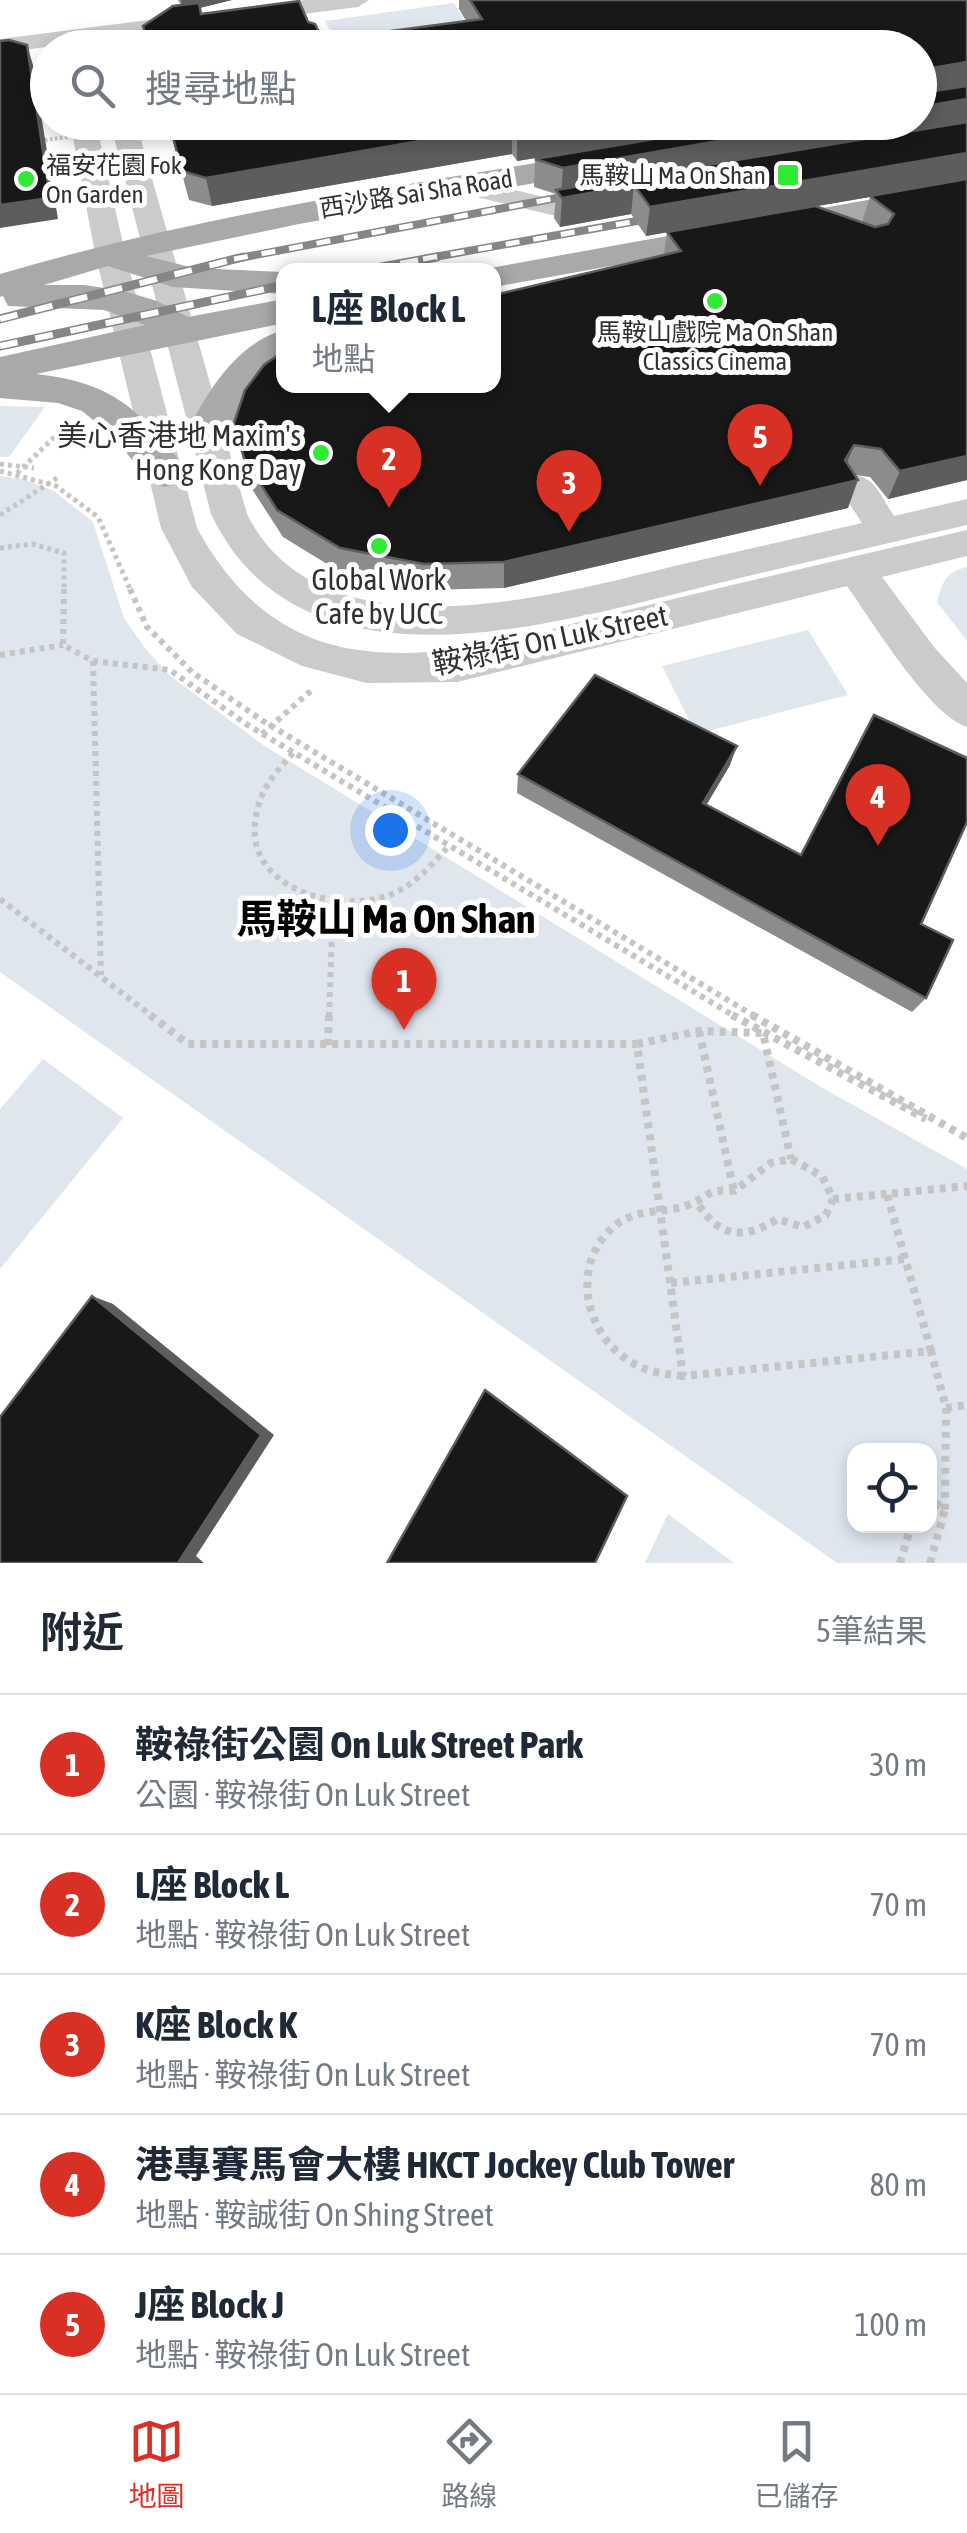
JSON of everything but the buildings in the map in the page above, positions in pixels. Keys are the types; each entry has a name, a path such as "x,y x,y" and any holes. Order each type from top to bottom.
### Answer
{"main road":[{"name":"西沙路 Sai Sha Road","path":"0,286 154,241 632,157"},
{"path":"501,275 967,192"},
{"path":"110,253 134,267 167,276 276,283"},
{"path":"0,300 74,294 122,301 155,312 180,329"},
{"path":"0,370 180,329 276,312"},
{"path":"208,431 222,398 243,374 276,348"},
{"path":"0,385 43,387 98,399 128,422 165,472"}],"street":[{"path":"99,27 250,0"},
{"path":"99,27 312,16 358,0"},
{"path":"0,46 30,44"},
{"name":"鞍祿街 On Luk Street","path":"87,140 110,253 179,528 205,577 251,624 282,640 316,655 366,666 456,666 967,543"},
{"name":"鞍祿街 On Luk Street","path":"128,140 225,504 256,560 281,582 316,600 406,622 501,619 967,512"},
{"path":"462,185 556,208 638,194"},
{"path":"812,222 845,231 865,242"},
{"path":"856,486 886,530"},
{"path":"855,570 920,658 967,710"}],"path":[{"path":"16,474 68,425"},
{"path":"0,468 34,468"},
{"path":"0,468 47,482 98,517 132,600 147,626 192,672 271,726 721,998 967,1139"},
{"path":"0,515 60,476"},
{"path":"0,548 32,544 64,553 63,645"},
{"path":"0,655 63,645 93,661 170,670 292,753 763,1033 967,1139"},
{"path":"93,661 101,976"},
{"path":"262,734 314,688"},
{"path":"292,753 267,780 256,799 254,838 268,868 286,886 334,904 362,903 389,896 412,883 448,847"},
{"path":"0,899 188,1044 637,1044 700,1031 763,1033"},
{"path":"328,1045 334,904"},
{"path":"700,1031 734,1191"},
{"path":"763,1033 791,1158"},
{"path":"637,1044 683,1376"},
{"path":"698,1204 708,1222 728,1234 755,1234 777,1219 804,1227 826,1215 833,1199 822,1176 791,1158 771,1163 734,1191 712,1189 698,1204 629,1216 602,1238 588,1270 588,1299 601,1335 625,1362 652,1374 683,1376 931,1350"},
{"path":"833,1199 967,1186"},
{"path":"887,1194 946,1408 945,1510 930,1563"},
{"path":"671,1283 905,1259"},
{"path":"946,1408 967,1405"},
{"path":"937,1504 945,1510"},
{"path":"900,1563 909,1533"}],"shaded area":[{"path":"454,3 470,30 330,30 325,21"},
{"path":"0,406 45,407 9,457 0,457"},
{"path":"0,476 23,479 54,491 93,522 124,618 145,648 169,675 263,745 821,1087 967,1169 967,1563 837,1563 0,972"},
{"path":"967,567 967,641 937,602 946,579"},
{"path":"808,630 848,695 696,734 662,666"},
{"path":"43,1059 123,1118 0,1269 0,1109"},
{"path":"668,1514 734,1563 645,1563"}],"railway":[{"path":"238,258 583,193"},
{"path":"423,259 665,216"},
{"path":"238,258 243,257"},
{"path":"404,263 437,257"},
{"path":"0,319 238,258"},
{"path":"234,259 238,258"},
{"path":"0,346 276,287"}],"place":[{"name":"馬鞍山 Ma On Shan","path":"788,175"},
{"name":"福安花園 Fok On Garden","path":"26,179"},
{"name":"馬鞍山戲院 Ma On Shan Classics Cinema","path":"715,301"},
{"name":"美心香港地 Maxim's Hong Kong Day","path":"321,453"},
{"name":"J座 Block J","path":"760,486"},
{"name":"L座 Block L","path":"389,508"},
{"name":"K座 Block K","path":"569,532"},
{"name":"Global Work Cafe by UCC","path":"379,546"},
{"name":"港專賽馬會大樓 HKCT Jockey Club Tower","path":"878,846"},
{"name":"鞍祿街公園 On Luk Street Park","path":"404,1030"}],"district":[{"name":"馬鞍山 Ma On Shan","path":"386,919"}]}
